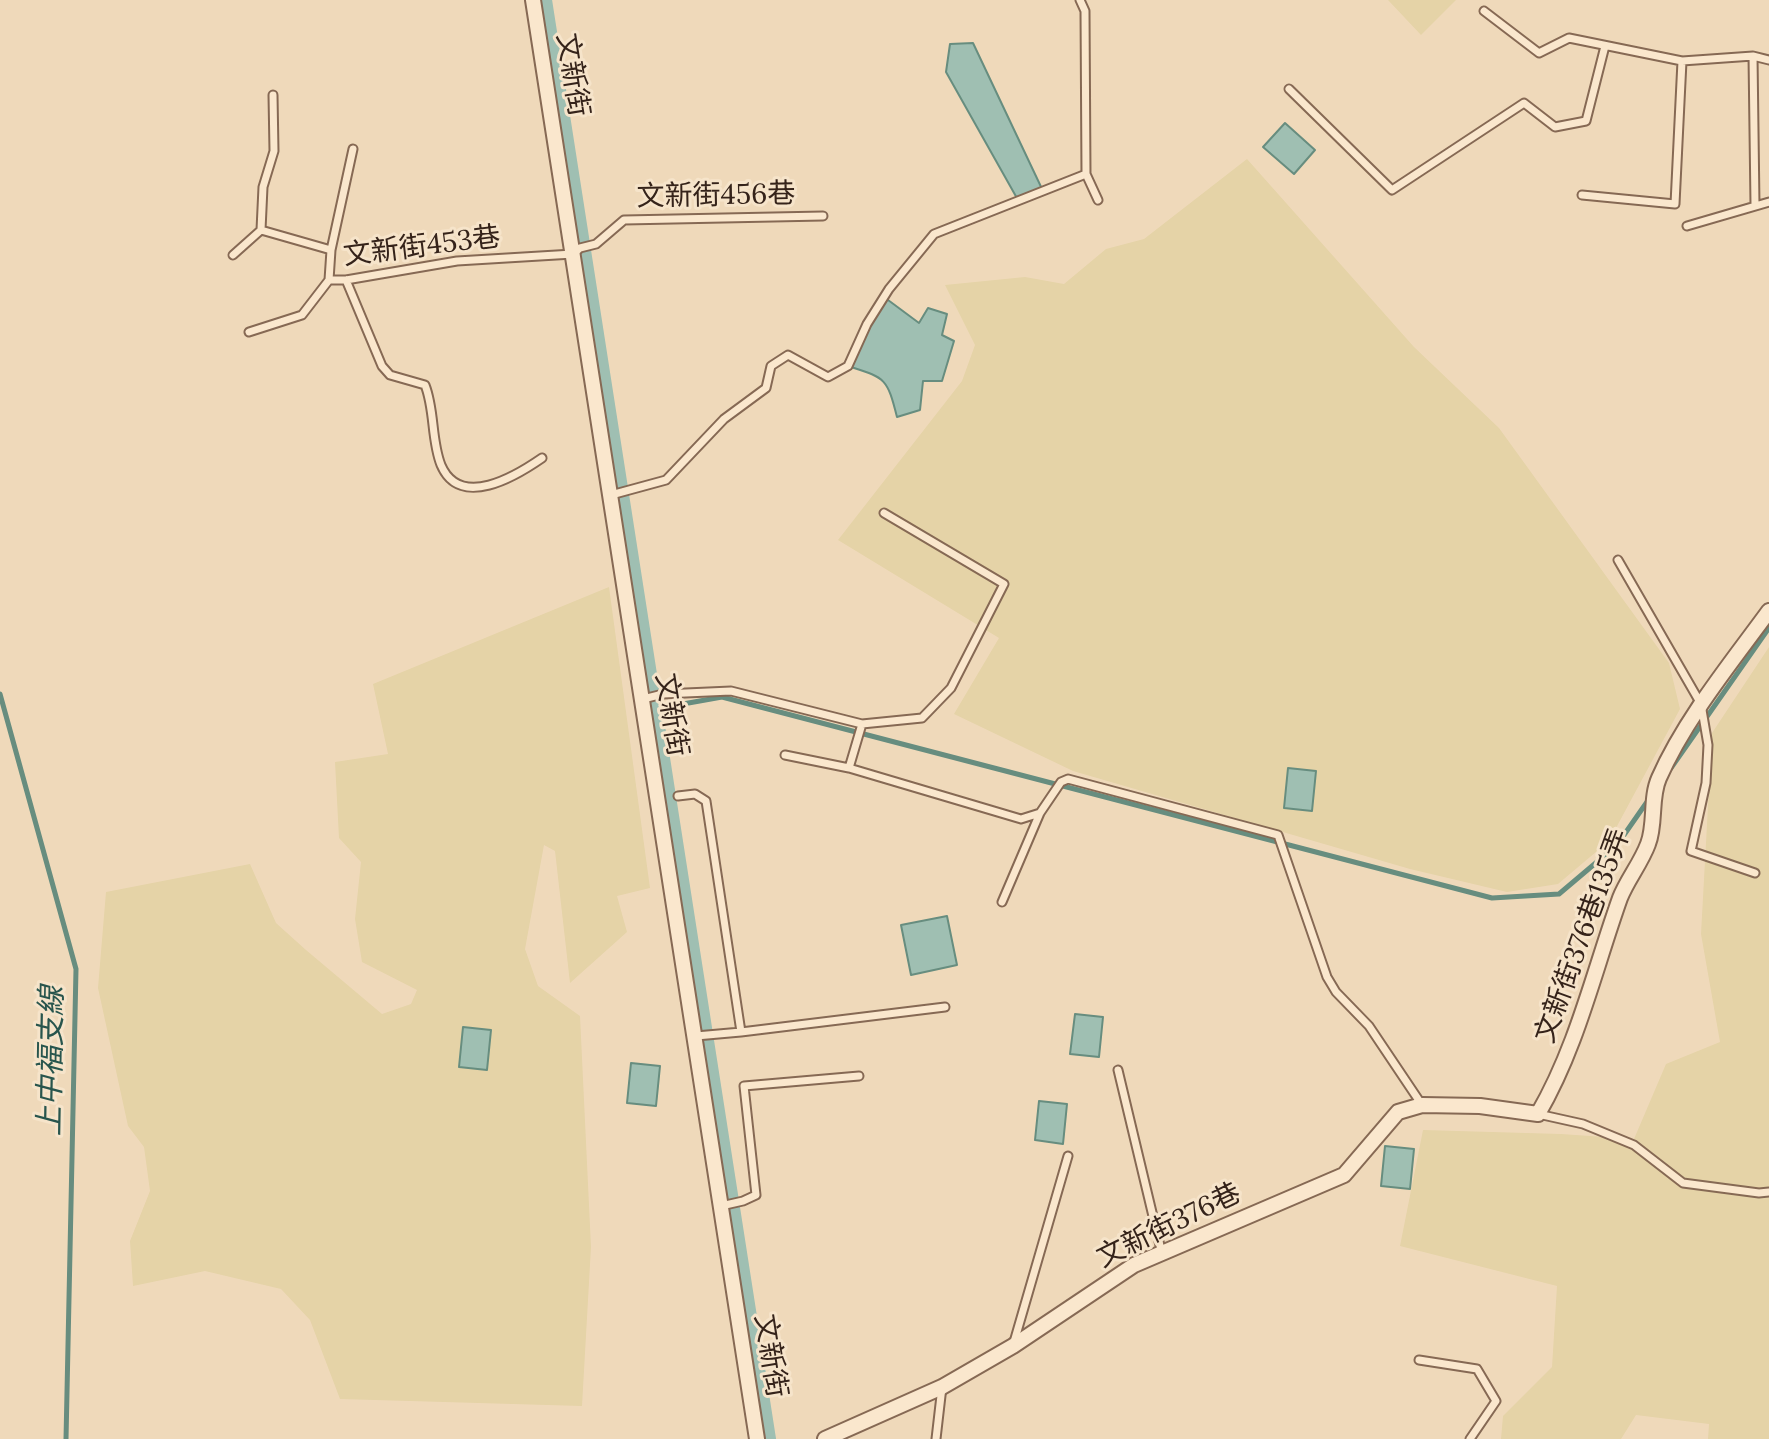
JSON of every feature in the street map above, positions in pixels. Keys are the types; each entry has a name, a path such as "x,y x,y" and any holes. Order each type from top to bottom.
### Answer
{"street":[{"name":"文新街","path":"533,0 577,251 647,697 757,1439"},
{"name":"文新街376巷135弄","path":"1538,1114 1563,1067 1622,895 1650,841 1657,781 1769,611"},
{"name":"文新街376巷","path":"825,1439 942,1387 1013,1346 1134,1265 1344,1175 1398,1112 1422,1105 1480,1106 1538,1114"}],"lane":[{"path":"1080,0 1085,11 1086,174 1098,200"},
{"path":"1484,11 1539,53 1569,38 1682,61 1753,56 1769,60"},
{"path":"1289,89 1392,190 1524,103 1555,127 1586,121 1605,46"},
{"path":"1753,56 1755,205"},
{"path":"1582,195 1675,204 1682,61"},
{"path":"233,255 261,230 263,187 274,151 273,95"},
{"path":"329,280 331,250 353,149"},
{"path":"613,494 666,480 724,419 766,388 771,366 788,355 828,377 848,366 867,324 889,289 934,234 1086,174"},
{"path":"1687,226 1769,202"},
{"name":"文新街456巷","path":"577,251 596,244 624,220 823,216"},
{"path":"261,230 331,250"},
{"name":"文新街453巷","path":"249,332 302,315 329,280 346,280 457,261 577,251"},
{"path":"346,280 382,366 390,375 425,385 441,466 454,482 467,487 481,487 515,477 542,458"},
{"path":"647,697 731,691 862,726 922,718 951,688 1004,584 884,513"},
{"path":"1618,560 1702,709 1708,745 1706,783 1691,851 1755,873"},
{"path":"849,768 862,726"},
{"path":"785,755 849,768 1021,819 1040,813"},
{"path":"1002,902 1040,813 1061,782 1068,779 1279,837 1327,977 1336,992 1369,1026 1422,1105"},
{"path":"678,796 695,794 706,801 741,1032"},
{"path":"699,1036 945,1007"},
{"path":"1118,1070 1162,1254"},
{"path":"724,1205 756,1195 744,1086 859,1076"},
{"path":"1538,1114 1583,1124 1634,1145 1683,1183 1769,1192"},
{"path":"1013,1346 1068,1156"},
{"path":"1419,1360 1477,1369 1496,1401 1470,1439"},
{"path":"936,1439 942,1387"}],"shaded area":[{"path":"1388,0 1456,0 1421,35"},
{"path":"973,43 1043,191 1018,200 946,72 950,44"},
{"path":"1285,123 1315,150 1294,174 1263,147"},
{"path":"1247,159 1414,347 1499,428 1669,663 1680,709 1609,841 1558,884 1507,892 1410,869 1073,771 954,714 999,638 838,540 962,381 975,345 945,285 1025,277 1064,284 1106,249 1144,239"},
{"path":"884,297 919,323 928,308 947,314 942,335 954,341 942,381 923,381 920,410 897,417 883,381 848,366"},
{"path":"609,587 650,888 617,896 627,932 570,983 555,851 544,845 525,949 538,986 580,1016 591,1247 582,1406 340,1399 310,1320 281,1289 205,1271 133,1286 130,1241 150,1191 144,1147 128,1126 98,988 106,892 250,864 276,923 306,950 382,1014 411,1004 417,990 362,962 355,919 361,862 339,838 335,762 388,754 373,684"},
{"path":"1769,647 1769,1439 1708,1439 1709,1424 1636,1415 1621,1439 1501,1439 1503,1416 1552,1367 1557,1286 1400,1246 1423,1130 1634,1139 1666,1064 1720,1042 1701,934 1712,733"},
{"path":"1288,768 1316,771 1312,811 1284,808"},
{"path":"947,916 957,965 911,975 901,925"},
{"path":"1075,1014 1103,1017 1099,1057 1070,1054"},
{"path":"463,1027 491,1030 487,1070 459,1067"},
{"path":"631,1063 660,1066 656,1106 627,1103"},
{"path":"1039,1101 1067,1104 1063,1144 1035,1140"},
{"path":"1385,1146 1414,1149 1410,1189 1381,1186"}],"waterway":[{"path":"544,0 768,1439"},
{"path":"1671,768 1769,628"},
{"name":"上中福支線","path":"0,694 76,969 66,1439"},
{"path":"655,709 722,697 1492,898 1559,894 1617,845 1649,799"}]}
